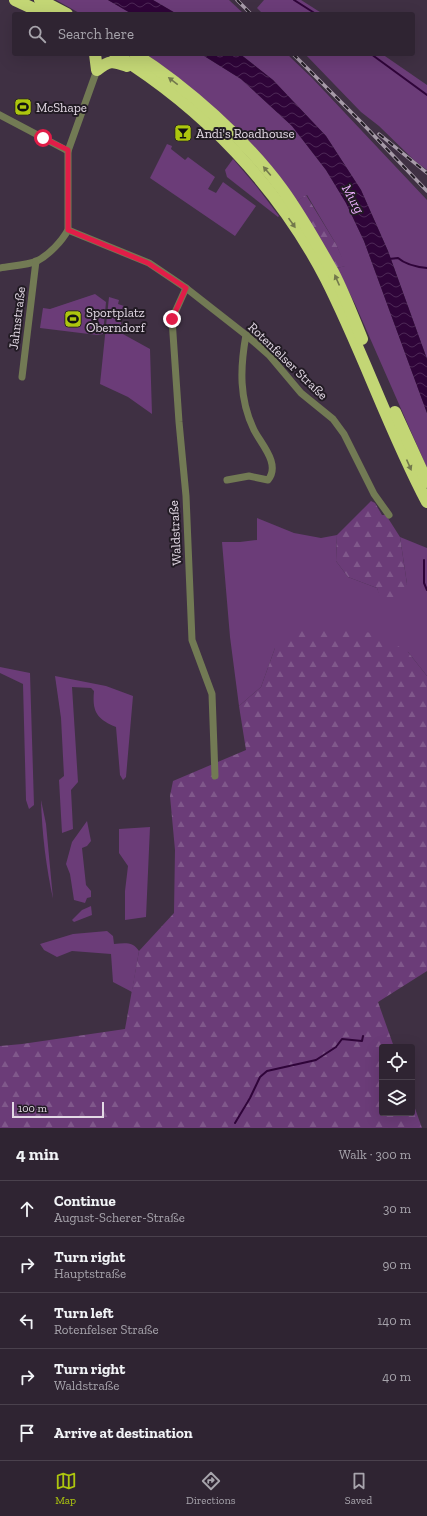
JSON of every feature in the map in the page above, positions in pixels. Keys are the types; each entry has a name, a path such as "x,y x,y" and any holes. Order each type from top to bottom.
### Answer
{"highway":[{"path":"15,0 41,12"},
{"path":"40,0 63,12"},
{"path":"95,56 97,70"},
{"path":"123,56 134,59 176,83 212,114 248,149 282,189 309,230 334,274 400,426 427,482"},
{"path":"97,70 106,63 111,62 118,62 126,66 134,59"},
{"path":"134,59 213,128 240,155 273,196 302,237 326,279 416,481 427,502"}],"street":[{"path":"0,268 36,261 45,256 64,238 68,230 68,150 97,70"},
{"path":"0,115 68,150"},
{"name":"Rotenfelser Straße","path":"68,230 148,263 186,288 269,355 301,393 333,419 344,434 374,494 389,515"},
{"name":"Jahnstraße","path":"22,377 36,261"},
{"name":"Waldstraße","path":"186,288 172,319 179,427 186,496 192,640 212,694 215,776"},
{"path":"227,480 249,476 268,480 272,469 270,456 255,432 245,409 242,382 242,357 246,335"}],"green space":[{"path":"56,0 108,0 129,12 77,12"},
{"path":"153,0 229,0 242,12 174,12"},
{"path":"264,0 301,0 320,12 261,12 257,8"},
{"path":"149,56 204,56 241,79 292,126 326,170 346,203 364,241 427,413 427,468 355,304 337,268 345,266 336,244 307,195 297,201 234,128 184,82"},
{"path":"243,56 289,56 312,78 427,200 427,359 388,251 361,190 326,136 273,80"},
{"path":"307,56 385,56 427,85 427,170 415,161 379,126 361,112"},
{"path":"167,144 172,146 171,149 185,160 188,157 215,177 208,189 216,193 223,182 256,206 235,236 150,178"},
{"path":"233,159 257,187 279,216 278,217 227,177 225,170"},
{"path":"306,195 336,244 346,266 337,268 297,201"},
{"name":"Sportplatz Oberndorf","path":"95,294 106,302 103,334 97,335 40,328 43,308 50,309"},
{"path":"109,297 119,300 118,304 124,306 121,319 121,333 150,349 152,414 128,397 100,384"},
{"path":"371,501 375,503 382,515 386,515 400,537 407,584 394,607 380,598 377,588 348,577 336,561 337,535"},
{"path":"257,518 294,533 321,538 337,535 336,561 348,577 377,588 381,598 407,584 400,537 427,548 427,676 408,652 275,648 261,687 239,706 230,637 222,542 257,540"},
{"path":"323,629 376,633 408,652 427,676 427,971 378,1002 393,1044 379,1044 379,1116 415,1116 415,1108 422,1128 0,1128 0,1046 125,1029 139,951 174,913 175,850 170,796 173,781 246,750 239,706 261,687 275,648 288,632"},
{"path":"0,667 30,673 34,805 29,809 26,800 23,684 0,673"},
{"path":"55,676 106,686 133,696 126,777 123,780 120,775 116,727 104,721 97,714 94,704 94,691 91,688 72,687 78,782 71,790 73,829 62,833 59,780 64,776 61,718"},
{"path":"41,800 46,824 53,899 45,850"},
{"path":"87,821 91,841 87,846 82,848 86,885 91,891 91,897 87,898 85,903 74,900 70,874 66,864 72,842"},
{"path":"150,827 146,917 125,920 125,891 128,866 119,853 119,829"},
{"path":"91,906 92,915 74,922 72,920 82,910"},
{"path":"107,931 113,936 114,944 131,944 139,951 132,992 113,982 111,954 72,951 57,957 44,950 40,944 73,934"}],"water":[{"path":"108,0 153,0 174,12 129,12"},
{"name":"Murg","path":"204,56 243,56 273,80 326,136 361,190 388,251 427,359 427,413 364,241 346,203 326,170 292,126 241,79"}],"waterway":[{"path":"294,0 313,12"},
{"path":"374,56 427,95"},
{"path":"389,259 398,258 408,264 427,268"},
{"path":"424,560 424,583 427,590"},
{"path":"235,1123 250,1098 260,1077 267,1071 316,1060 336,1047 342,1039 362,1041 363,1036"}],"railway":[{"path":"237,0 249,12"},
{"path":"295,56 427,191"},
{"path":"379,134 427,173"}],"place":[{"name":"McShape","path":"23,107"},
{"name":"Andi's Roadhouse","path":"183,133"},
{"name":"Sportplatz Oberndorf","path":"73,319"}],"route":[{"path":"43,138 68,150 68,230 148,263 186,288 172,319"}]}
